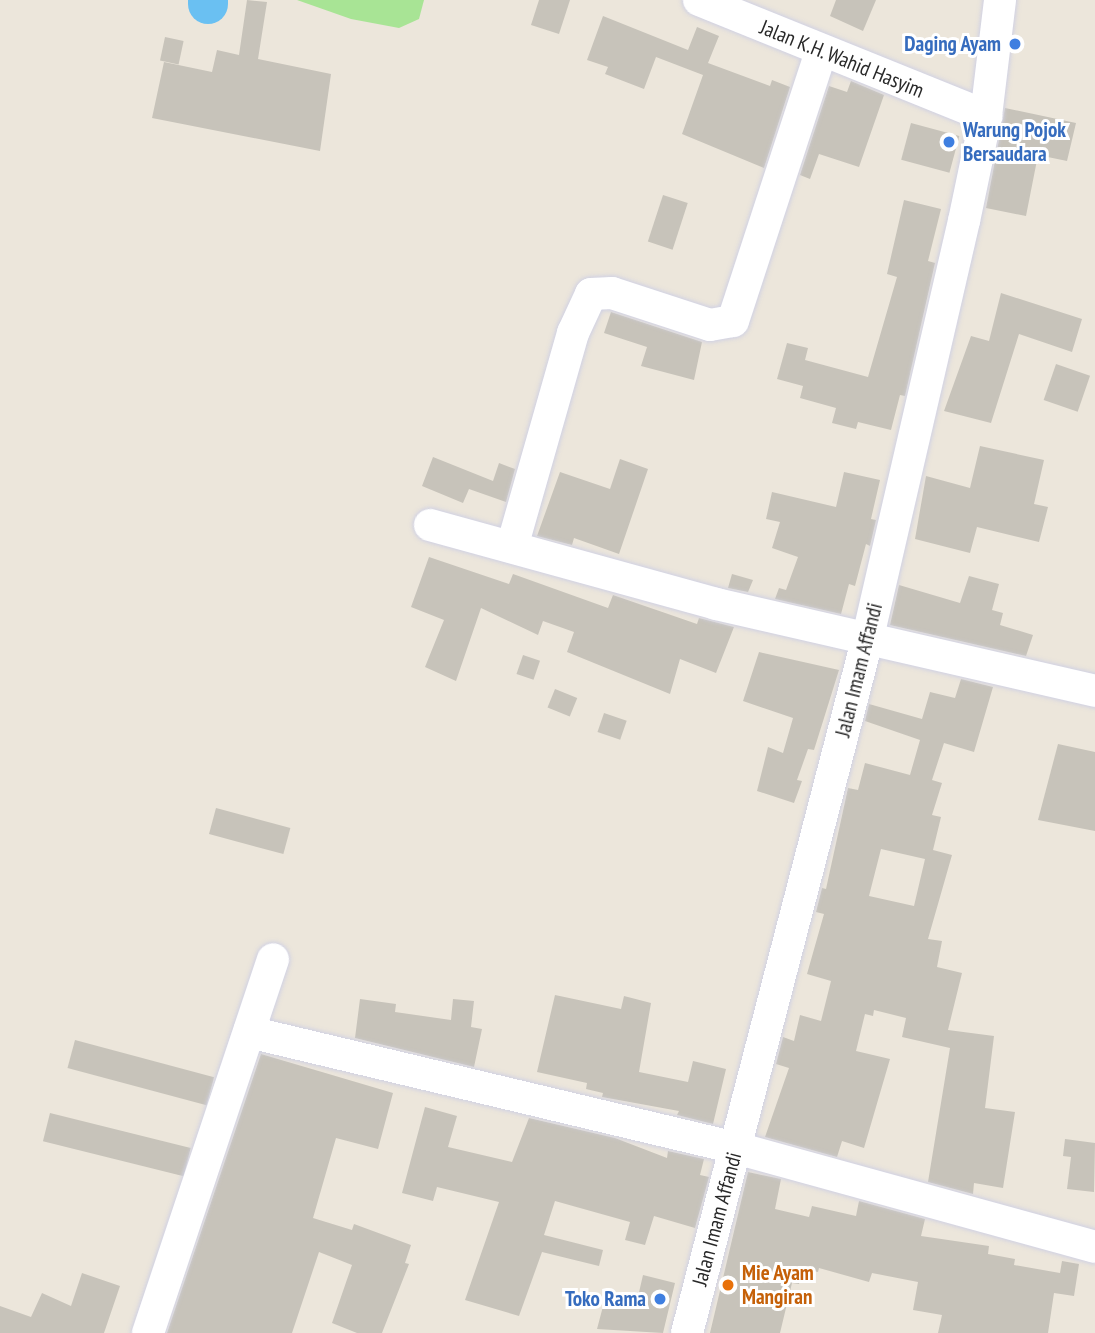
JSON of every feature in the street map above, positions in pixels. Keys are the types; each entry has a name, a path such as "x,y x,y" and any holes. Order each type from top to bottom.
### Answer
{"street":[{"name":"Jalan K.H. Wahid Hasyim","path":"699,0 821,52 986,116"},
{"name":"Jalan Imam Affandi","path":"687,1333 867,641 986,116 1000,0"},
{"path":"512,548 573,333 591,294 612,293 709,325 722,327 733,321 821,52"},
{"path":"430,524 867,641 1095,691"},
{"path":"148,1333 273,959"},
{"path":"249,1032 736,1148 1095,1247"}],"green space":[{"path":"297,0 424,0 419,19 399,28 351,19"}],"building":[{"path":"247,0 267,2 258,59 331,74 320,151 152,118 164,62 212,72 217,50 239,55"},
{"path":"539,0 570,0 559,34 531,25"},
{"path":"836,0 876,0 863,31 830,16"},
{"path":"603,16 688,50 697,27 719,36 708,63 770,86 772,80 790,87 764,168 682,134 703,75 656,57 644,89 605,74 608,67 587,60"},
{"path":"165,37 184,41 179,64 160,60"},
{"path":"851,81 884,95 859,167 819,154 810,179 800,175 829,86 847,92"},
{"path":"1005,108 1076,123 1067,161 1038,155 1026,216 986,208"},
{"path":"911,123 959,136 949,173 901,160"},
{"path":"663,195 688,203 673,250 648,242"},
{"path":"904,200 941,209 928,261 935,263 905,396 900,395 891,430 858,422 856,429 832,423 836,408 800,398 803,386 777,379 787,343 808,348 805,360 868,377 897,277 887,274"},
{"path":"1001,293 1082,319 1072,352 1019,334 991,423 944,411 971,336 989,341"},
{"path":"611,312 702,342 694,380 641,366 647,347 604,333"},
{"path":"1056,364 1090,376 1078,412 1044,400"},
{"path":"980,446 1044,460 1034,504 1048,507 1039,542 977,527 970,553 915,539 926,476 970,488"},
{"path":"433,457 493,481 499,463 515,469 506,502 469,489 463,503 422,486"},
{"path":"620,459 648,469 619,554 574,538 572,545 537,536 560,472 610,489"},
{"path":"844,472 880,480 871,519 876,520 870,546 866,544 855,586 849,584 841,614 775,599 779,588 786,590 798,557 772,548 780,522 766,519 772,492 836,507"},
{"path":"429,557 509,584 513,574 608,608 613,595 697,624 699,618 734,627 716,673 680,659 670,694 567,652 574,632 543,621 538,635 481,608 456,681 425,667 444,620 411,607"},
{"path":"732,574 753,580 748,592 728,588"},
{"path":"969,576 999,584 992,610 1003,613 1000,625 1033,635 1026,656 890,625 899,585 960,603"},
{"path":"759,652 839,670 814,750 808,749 797,780 802,781 794,803 757,791 768,747 783,753 793,718 743,701"},
{"path":"523,655 540,661 534,680 516,674"},
{"path":"961,679 993,687 974,752 944,743 932,780 942,783 932,815 941,817 933,850 952,855 928,939 942,941 937,967 962,973 948,1030 994,1036 985,1108 1015,1112 1003,1188 974,1183 973,1194 928,1182 950,1048 902,1037 906,1018 874,1010 873,1016 865,1014 856,1051 890,1059 864,1148 842,1141 837,1157 765,1137 789,1068 776,1064 783,1037 794,1041 800,1015 821,1021 831,981 807,974 824,914 816,912 822,888 826,889 848,788 858,790 865,763 910,775 920,740 865,721 869,704 922,719 930,692 955,698","holes":["881,849 925,859 914,906 869,896"]},
{"path":"555,689 577,698 570,717 548,708"},
{"path":"604,713 627,721 620,740 597,732"},
{"path":"1058,744 1095,752 1095,831 1038,820"},
{"path":"216,808 290,828 283,854 209,834"},
{"path":"555,995 621,1009 624,996 651,1003 639,1072 688,1082 693,1061 726,1069 713,1124 677,1115 679,1111 602,1097 603,1093 586,1089 587,1083 537,1072"},
{"path":"360,999 396,1004 395,1012 451,1020 453,999 474,1001 471,1027 482,1029 474,1067 355,1038"},
{"path":"75,1040 214,1077 207,1105 67,1068"},
{"path":"261,1054 393,1093 378,1149 336,1138 313,1218 352,1230 354,1224 411,1245 405,1263 409,1264 382,1333 357,1333 332,1323 352,1265 319,1252 292,1333 167,1333"},
{"path":"425,1107 457,1116 448,1147 512,1162 529,1118 615,1138 667,1158 668,1151 704,1159 700,1175 709,1177 695,1228 654,1216 645,1245 625,1240 630,1222 555,1201 544,1235 603,1250 599,1266 542,1252 519,1316 465,1300 499,1202 437,1187 433,1201 402,1193"},
{"path":"50,1113 191,1148 184,1176 43,1141"},
{"path":"1065,1139 1095,1143 1094,1192 1067,1189 1071,1157 1063,1156"},
{"path":"748,1172 781,1179 775,1209 809,1217 812,1206 856,1216 859,1201 925,1219 921,1236 989,1246 988,1254 1015,1259 1014,1265 1060,1273 1062,1261 1079,1264 1074,1296 1054,1293 1048,1333 938,1333 942,1315 913,1310 918,1282 872,1273 869,1282 819,1268 818,1272 802,1269 799,1284 792,1283 780,1333 710,1333"},
{"path":"82,1273 120,1286 104,1333 0,1333 0,1306 31,1317 42,1293 71,1306"},
{"path":"643,1275 675,1283 663,1333 597,1329 606,1295 637,1301"}],"place":[{"name":"Daging Ayam","path":"1015,44"},
{"name":"Warung Pojok Bersaudara","path":"949,142"},
{"name":"Mie Ayam Mangiran","path":"728,1285"},
{"name":"Toko Rama","path":"660,1299"}]}
